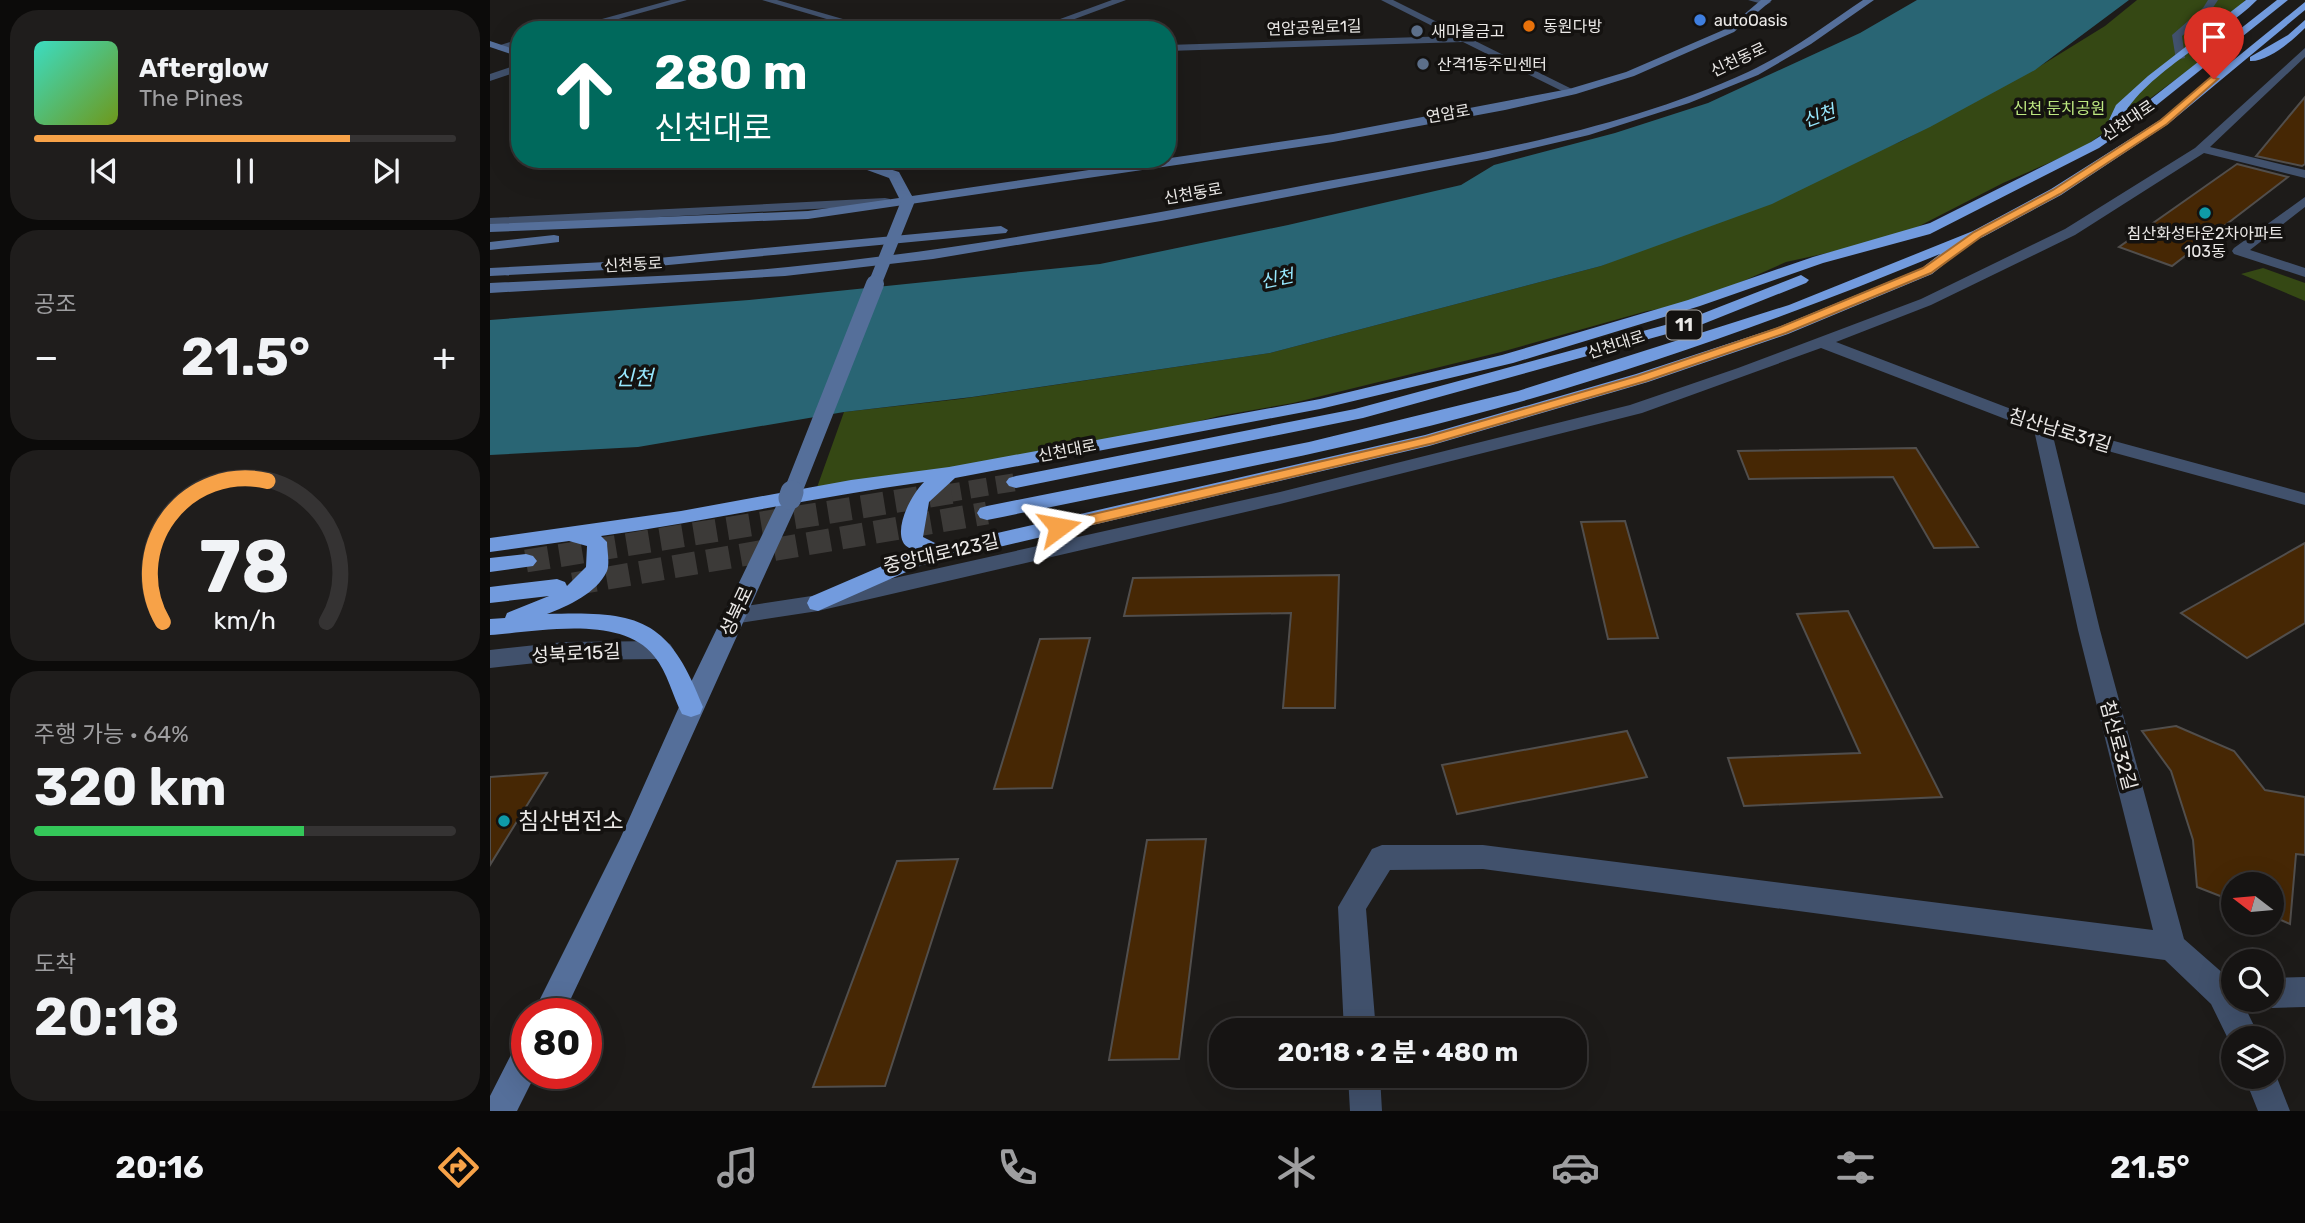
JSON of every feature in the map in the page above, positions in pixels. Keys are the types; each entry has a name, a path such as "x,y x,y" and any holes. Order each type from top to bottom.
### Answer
{"highway":[{"path":"2107,137 2119,107 2252,0"},
{"name":"신천대로","path":"1016,482 1357,414 1697,321 1936,226 2107,137 2283,0"},
{"name":"신천대로","path":"987,513 1309,447 1524,395 1795,309 1978,234 2067,185 2164,122 2305,5"},
{"path":"2201,90 2291,37 2305,23"},
{"path":"490,545 681,519 851,486 949,474 1320,404 1507,359 1694,303 1818,260 1936,226"},
{"path":"818,603 916,559 1429,440 1642,379 1782,331 1927,271 1978,234"},
{"path":"939,554 912,540 914,509 930,486 949,474"},
{"path":"490,627 572,595 597,569 597,542 570,534"},
{"path":"490,565 526,561"},
{"path":"490,595 558,587"},
{"path":"490,627 560,622 608,623 632,627 645,633 663,650 679,677 691,707"}],"main road":[{"path":"1704,57 1761,22 1781,0"},
{"name":"신천동로","path":"490,272 626,265 976,233 1103,215 1477,148 1574,124 1669,95 1716,77 1786,42 1849,0"},
{"name":"신천동로","path":"490,288 785,272 933,255 1185,212 1487,155 1584,132 1685,101 1754,73 1807,42 1868,0"},
{"name":"연암로","path":"1210,156 1492,110 1573,92 1630,74 1731,30 1766,1"},
{"path":"494,46 511,51"},
{"name":"연암로","path":"1496,122 1614,91 1692,61"},
{"name":"연암로","path":"1176,165 1345,148 1455,129"},
{"path":"1176,158 1210,156"},
{"path":"1176,161 1210,156"},
{"path":"872,168 894,175 908,201"},
{"path":"490,228 808,215 1132,168"},
{"name":"연암로","path":"1093,174 1151,168"},
{"name":"성북로","path":"555,998 631,846 691,707 790,498 908,201"},
{"path":"490,246 735,220"},
{"path":"499,1111 511,1087"}],"street":[{"path":"602,21 682,0"},
{"path":"767,0 843,21"},
{"path":"1061,21 1121,0"},
{"path":"1386,0 1573,92"},
{"path":"1753,0 1766,1"},
{"path":"2180,58 2177,35 2207,10 2213,0"},
{"name":"연암공원로1길","path":"1176,48 1462,38"},
{"name":"중앙대로123길","path":"733,616 818,603 1280,498 1636,409 1926,302 2070,232 2202,149 2305,51"},
{"path":"490,78 511,70"},
{"path":"2202,149 2305,174"},
{"path":"490,222 908,201"},
{"path":"2305,201 2239,251 2305,273"},
{"name":"침산남로31길","path":"1821,342 2042,427 2305,499"},
{"name":"침산로32길","path":"2042,427 2089,630 2172,947"},
{"name":"성북로15길","path":"490,659 564,651 663,650"},
{"path":"1359,1018 1352,907 1382,858 1483,857 2172,947 2221,987"},
{"path":"2284,993 2305,992"},
{"path":"1365,1088 1366,1111"},
{"path":"2265,1089 2274,1111"}],"green space":[{"name":"신천 둔치공원","path":"2137,0 2245,0 2198,63 2083,148 2003,183 1896,238 1786,262 1694,303 1647,311 1501,352 1293,403 1219,416 1107,445 815,493 844,412 960,399 1270,353 1601,266 1902,141 2037,68 2105,26"},
{"path":"2263,268 2305,283 2305,301 2241,274"}],"water":[{"name":"신천","path":"1917,0 2129,0 2035,70 1930,127 1772,204 1601,266 1270,353 972,397 844,412 638,447 490,455 490,320 749,300 1100,264 1288,225 1461,185 1494,165 1615,133 1708,103 1860,33"}],"building":[{"path":"2305,97 2305,164 2302,166 2256,156"},
{"name":"침산화성타운2차아파트 103동","path":"2237,164 2288,177 2172,266 2119,247"},
{"path":"1916,448 1978,547 1934,548 1893,477 1749,479 1738,451"},
{"path":"1625,521 1658,638 1608,639 1581,522"},
{"path":"2305,543 2305,623 2247,658 2181,613"},
{"path":"1339,575 1335,708 1283,708 1291,613 1124,616 1133,578"},
{"path":"1848,611 1942,797 1744,806 1728,758 1860,753 1797,614"},
{"path":"1090,638 1052,788 994,789 1040,639"},
{"path":"2176,726 2234,751 2265,790 2305,797 2305,855 2296,854 2290,924 2284,921 2284,872 2221,872 2221,896 2197,887 2193,840 2171,771 2142,731"},
{"path":"1627,731 1647,777 1457,814 1442,765"},
{"name":"침산변전소","path":"547,773 490,865 490,777"},
{"path":"1206,839 1179,1059 1109,1060 1147,840"},
{"path":"958,859 885,1086 813,1087 897,861"}],"tunnel":[{"path":"943,494 1016,482"},
{"path":"526,561 954,492"},
{"path":"573,584 987,513"}],"place":[{"name":"autoOasis","path":"1700,20"},
{"name":"동원다방","path":"1529,26"},
{"name":"새마을금고","path":"1417,31"},
{"name":"산격1동주민센터","path":"1423,64"},
{"name":"침산화성타운2차아파트 103동","path":"2205,213"},
{"name":"침산변전소","path":"504,821"}],"route":[{"path":"1059,527 1429,440 1642,379 1782,331 1927,271 1978,234 2056,192 2164,122 2214,79"}]}
